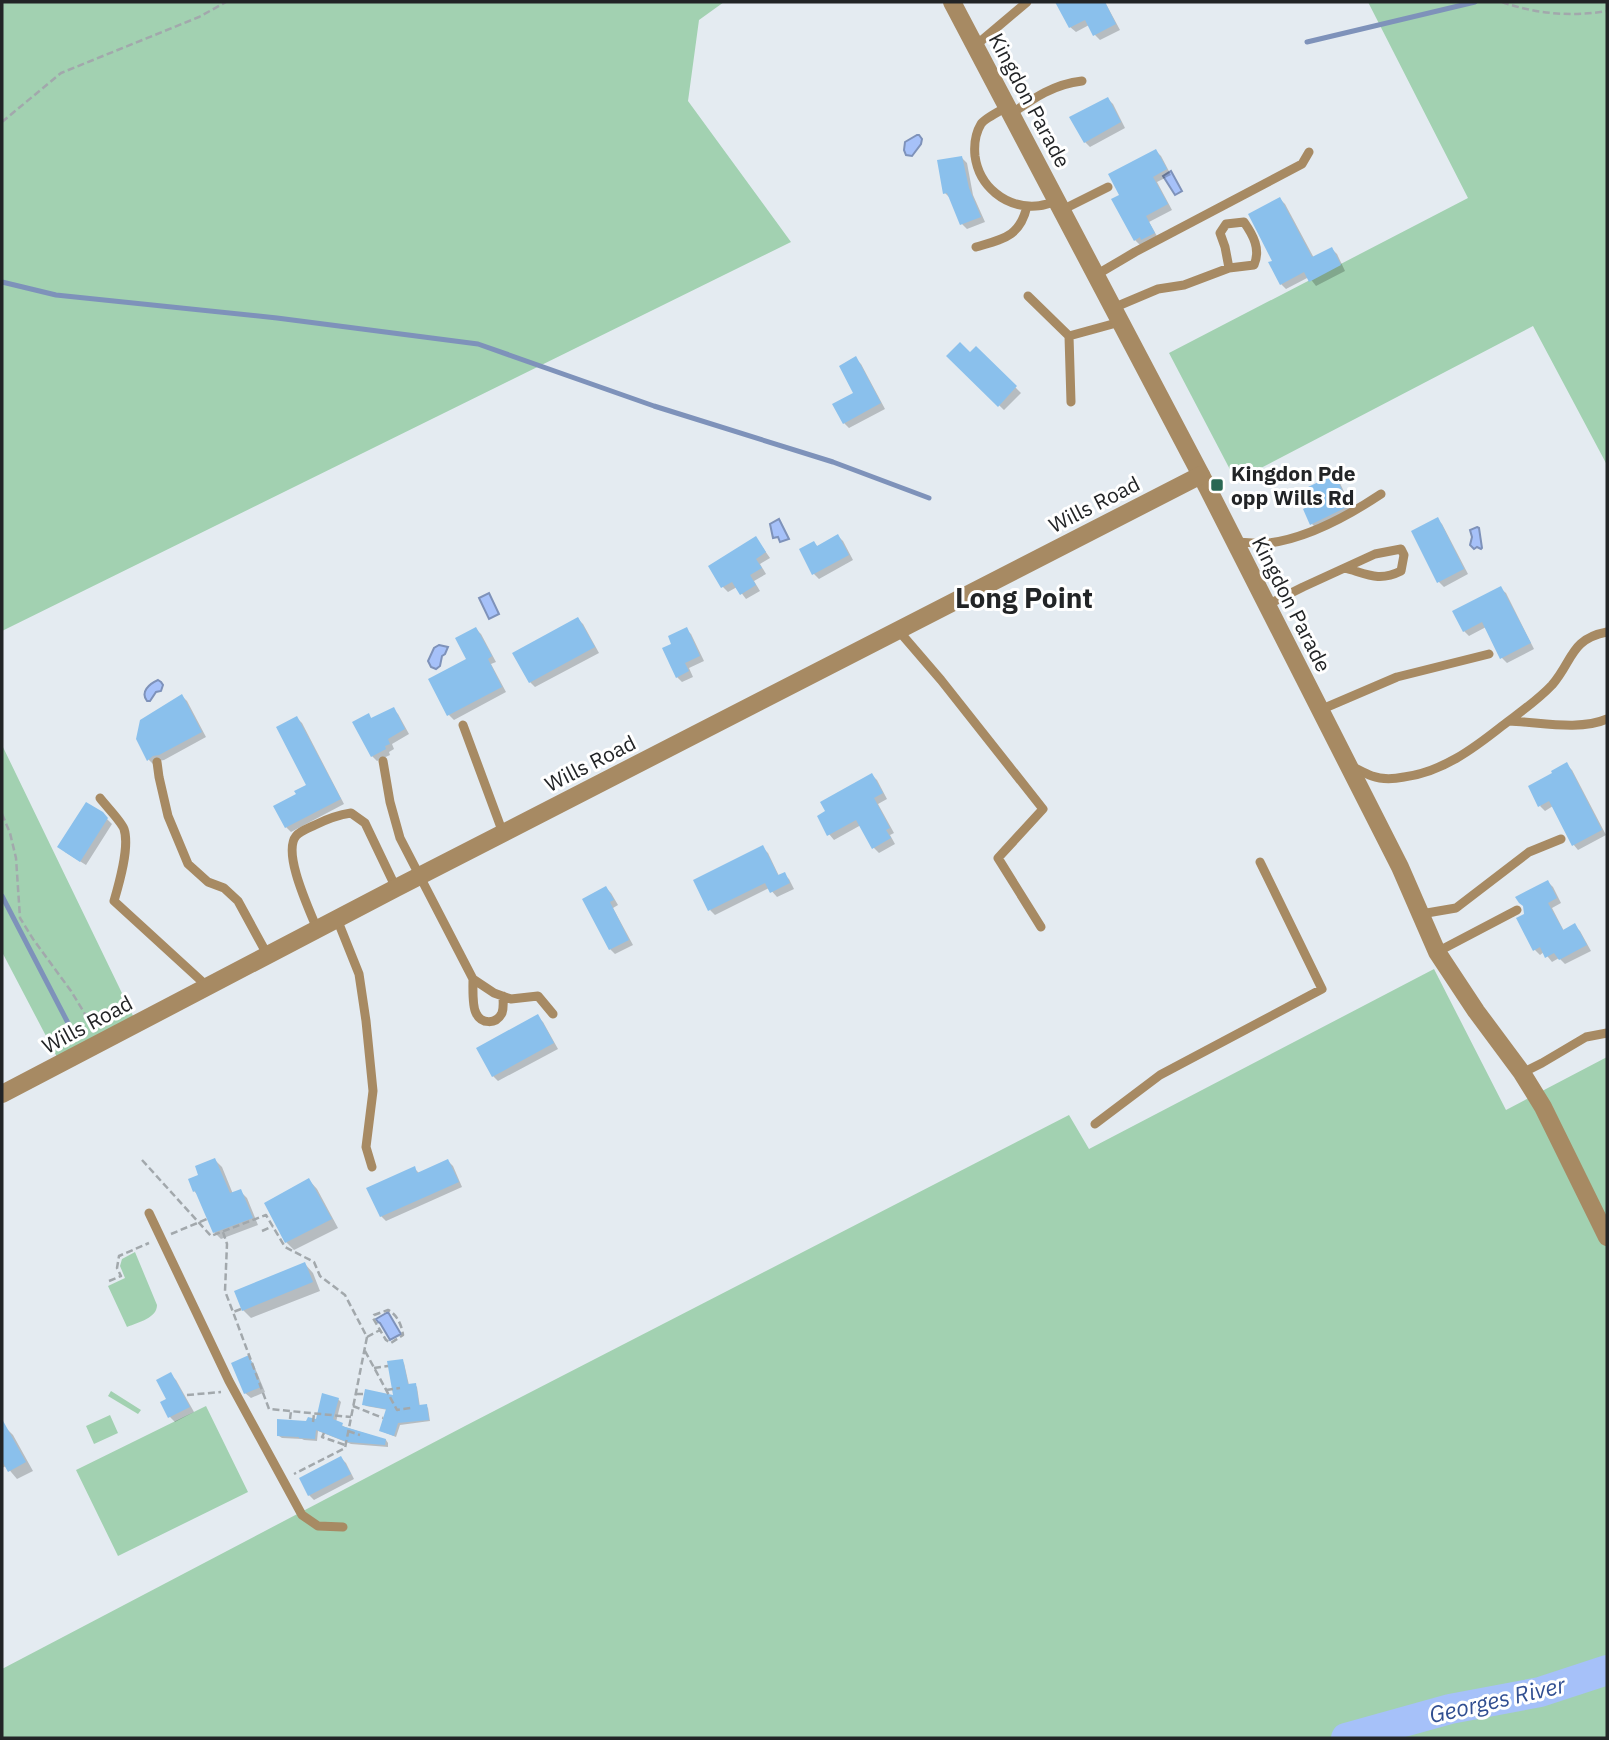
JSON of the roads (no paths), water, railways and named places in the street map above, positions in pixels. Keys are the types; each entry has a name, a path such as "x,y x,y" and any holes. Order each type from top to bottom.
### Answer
{"street":[{"name":"Kingdon Parade","path":"952,2 1201,475 1400,867 1437,952 1543,1107 1607,1237"},
{"name":"Wills Road","path":"2,1094 396,888 1201,475"}],"lane":[{"path":"975,46 1027,2"},
{"path":"1082,81 1066,83 982,121 974,146 976,166 982,180 994,193 1027,206 1059,206 1108,187"},
{"path":"1096,275 1302,164 1309,152"},
{"path":"976,247 1009,237 1024,218 1027,206"},
{"path":"1069,337 1117,315 1158,289 1184,285 1229,268 1254,265 1257,247 1244,222 1226,224 1220,233 1229,268"},
{"path":"1028,296 1069,337 1071,402"},
{"path":"1235,542 1268,543 1306,533 1351,514 1381,494"},
{"path":"1267,606 1345,568 1375,554 1401,548 1404,555 1401,571 1391,576 1377,578 1345,568"},
{"path":"898,630 1043,809 998,858 1041,927"},
{"path":"1348,765 1374,777 1392,779 1423,775 1449,763 1482,742 1544,694 1580,643 1596,634 1607,632"},
{"path":"1320,710 1397,677 1489,654"},
{"path":"1509,721 1571,725 1594,724 1607,719"},
{"path":"463,725 503,833"},
{"path":"383,761 400,838 473,979 477,1015 489,1022 496,1020 501,1015 503,996"},
{"path":"157,762 168,816 188,864 208,883 223,888 238,901 268,956"},
{"path":"100,798 124,828 123,869 114,901 208,987"},
{"path":"317,929 294,869 292,844 296,835 310,827 337,815 351,813 365,823 396,888"},
{"path":"1421,914 1456,908 1529,852 1561,839"},
{"path":"1095,1124 1160,1075 1322,989 1261,862"},
{"path":"1437,952 1517,910"},
{"path":"337,919 359,974 364,1009 373,1091 366,1147 372,1167"},
{"path":"473,979 494,993 511,999 538,996 553,1014"},
{"path":"1522,1073 1586,1037 1607,1033"},
{"path":"149,1213 235,1391 302,1516 318,1526 343,1527"}],"water":[{"path":"917,135 922,139 921,144 912,156 906,155 905,142"},
{"path":"1171,171 1182,191 1175,195 1163,176"},
{"path":"779,519 789,539 780,542 778,537 773,538 770,524"},
{"path":"1477,527 1481,549 1474,549 1470,545 1470,530"},
{"path":"489,593 499,614 489,619 479,598"},
{"path":"439,645 448,647 436,669 431,667 428,661 434,648"},
{"path":"158,680 163,685 161,691 147,701 144,694 146,689"},
{"path":"388,1312 401,1334 390,1340 376,1319"}],"waterway":[{"path":"1307,42 1475,2"},
{"path":"2,282 56,295 277,318 478,344 654,406 833,462 929,498"},
{"path":"2,896 68,1023"},
{"name":"Georges River","path":"1346,1738 1450,1709 1540,1692 1607,1670"}],"place":[{"name":"Kingdon Pde opp Wills Rd","path":"1217,485"}],"district":[{"name":"Long Point","path":"1024,597"}]}
